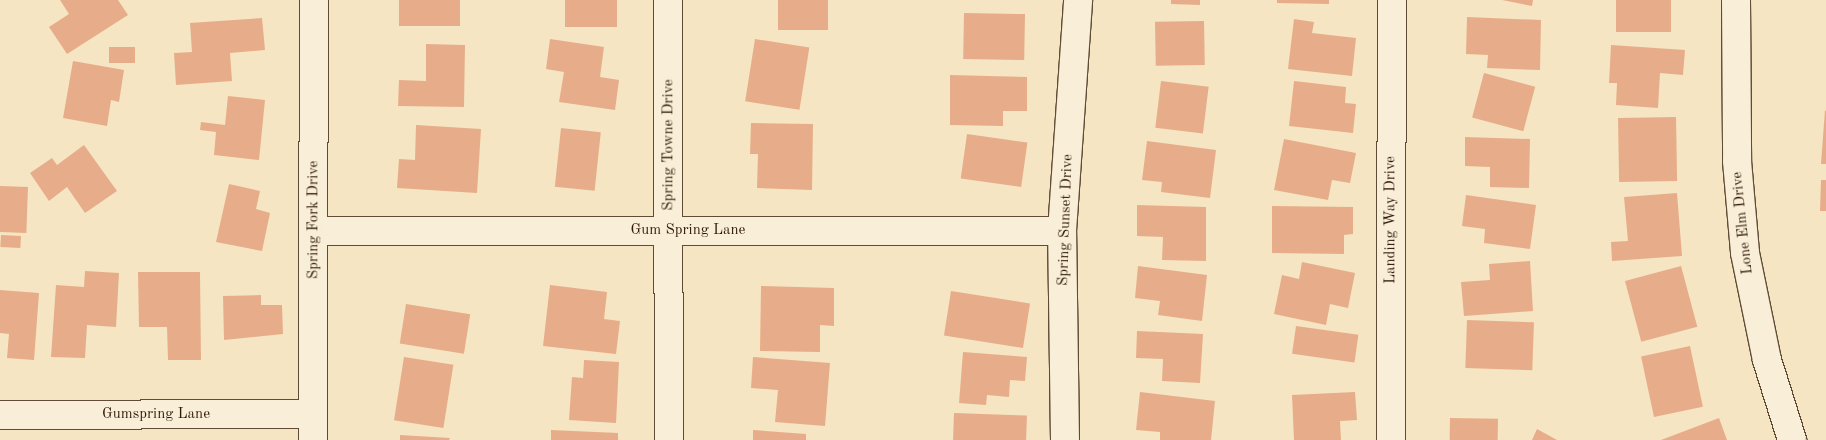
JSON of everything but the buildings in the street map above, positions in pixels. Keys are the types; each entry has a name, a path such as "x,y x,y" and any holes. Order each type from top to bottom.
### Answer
{"street":[{"name":"Spring Fork Drive","path":"313,427 314,0"},
{"name":"Spring Towne Drive","path":"668,0 670,440"},
{"name":"Spring Sunset Drive","path":"1065,440 1062,230 1078,0"},
{"name":"Landing Way Drive","path":"1391,440 1392,0"},
{"name":"Lone Elm Drive","path":"1736,0 1737,161 1745,253 1767,360 1792,440"},
{"name":"Gum Spring Lane","path":"314,231 1062,230"},
{"name":"Gumspring Lane","path":"0,415 313,427"}]}
